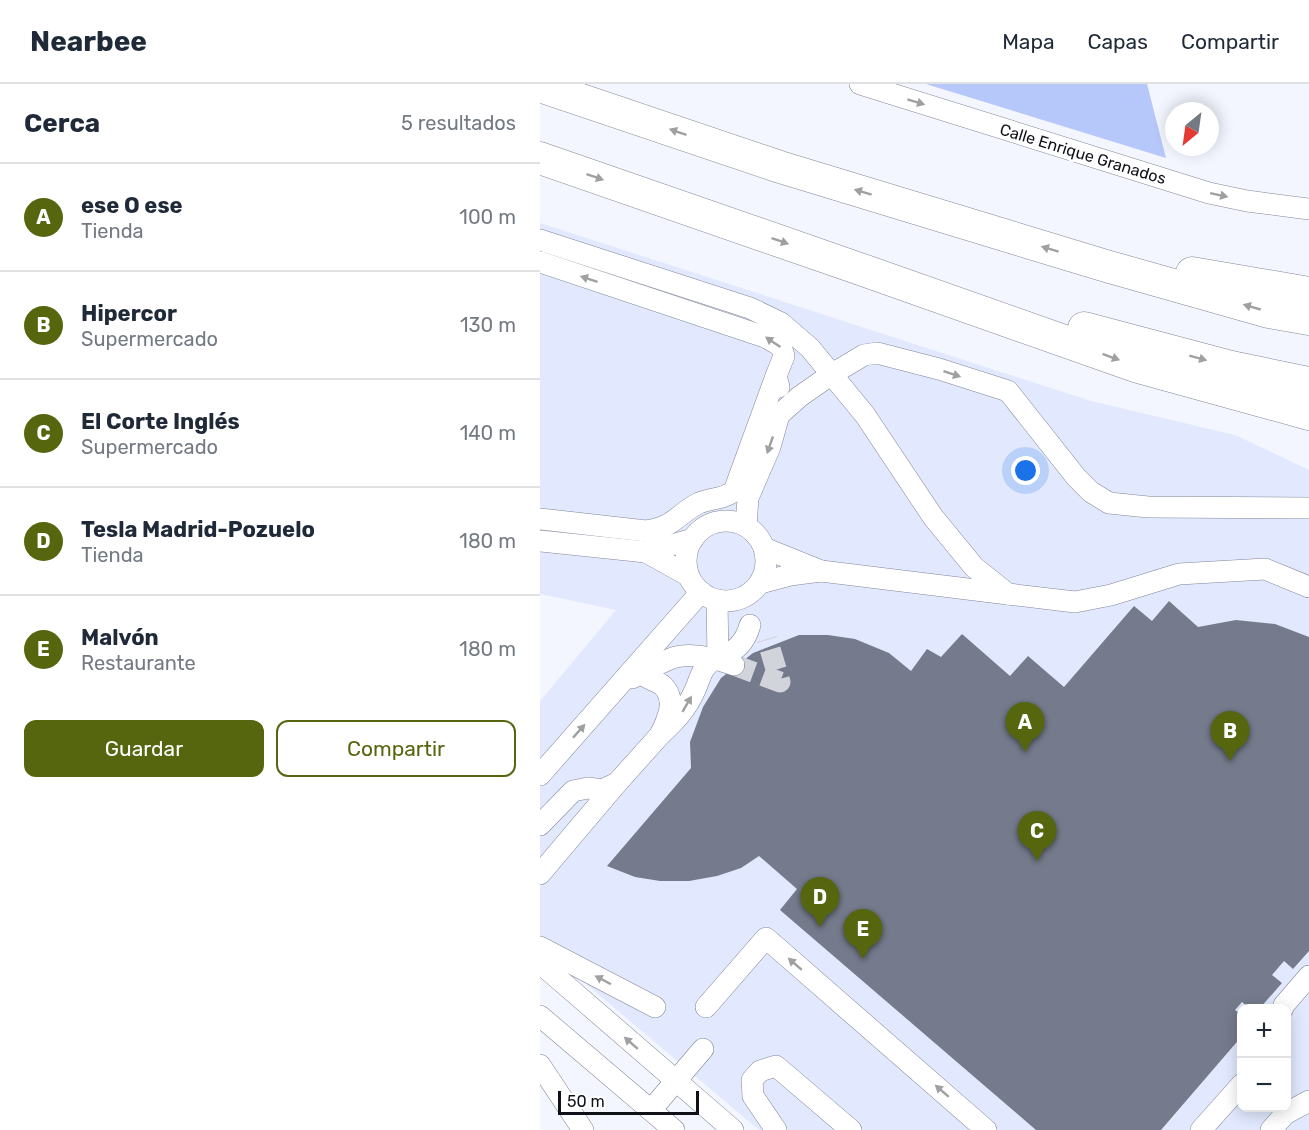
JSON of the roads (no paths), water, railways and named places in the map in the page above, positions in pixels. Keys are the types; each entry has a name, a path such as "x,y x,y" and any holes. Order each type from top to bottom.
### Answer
{"highway":[{"path":"540,86 780,167 1106,266 1269,312 1309,319"},
{"path":"540,158 1135,366 1309,414"},
{"path":"1106,266 1141,265 1309,293"},
{"path":"857,268 1231,367 1309,383"},
{"path":"1261,284 1309,287"},
{"path":"1233,393 1233,400 1309,430"}],"street":[{"name":"Calle Enrique Granados","path":"860,84 1209,193 1247,201 1309,209"},
{"path":"540,240 750,308 782,323 810,348 832,374 865,416 933,517 974,567 1008,594"},
{"path":"540,262 765,337 781,346 784,356 734,491 726,497 713,498 697,504 675,522 661,529 646,531 540,519"},
{"path":"779,415 799,397 832,374 864,355 877,353 1008,391 1076,477 1091,492 1109,503 1148,507 1309,508"},
{"path":"746,526 748,498 770,447 779,415 780,390 776,376"},
{"path":"540,775 711,592 754,591 760,583 765,572 764,548 754,532 746,526 723,521 701,530 693,538 686,563 711,592 722,661"},
{"path":"540,541 646,552 693,538"},
{"path":"764,548 821,571"},
{"path":"646,552 711,592 767,639"},
{"path":"760,583 790,575 821,571 1075,602 1111,595 1179,574 1265,568 1309,587"},
{"path":"540,874 660,735 679,717 695,690 705,665 722,661 734,652 746,638 750,625"},
{"path":"632,678 672,658 695,655 722,661"},
{"path":"632,678 663,686 669,697 670,716 660,735"},
{"path":"540,825 573,791 588,788 602,789 618,783"},
{"path":"706,1007 766,939 986,1130"},
{"path":"540,947 655,1007"},
{"path":"540,963 732,1130"},
{"path":"1285,1004 1309,976"},
{"path":"540,1016 674,1130"},
{"path":"651,1110 703,1049"},
{"path":"540,1065 583,1130"},
{"path":"776,1130 753,1096 752,1080 760,1071 776,1066 851,1130"},
{"path":"1201,1130 1237,1090"},
{"path":"1271,1130 1285,1114 1309,1101"}],"tunnel":[{"path":"734,665 780,682 767,639"}],"place":[{"name":"ese O ese","path":"1025,752"},
{"name":"Hipercor","path":"1230,761"},
{"name":"El Corte Inglés","path":"1037,861"},
{"name":"Tesla Madrid-Pozuelo","path":"820,927"},
{"name":"Malvón","path":"863,959"}]}
